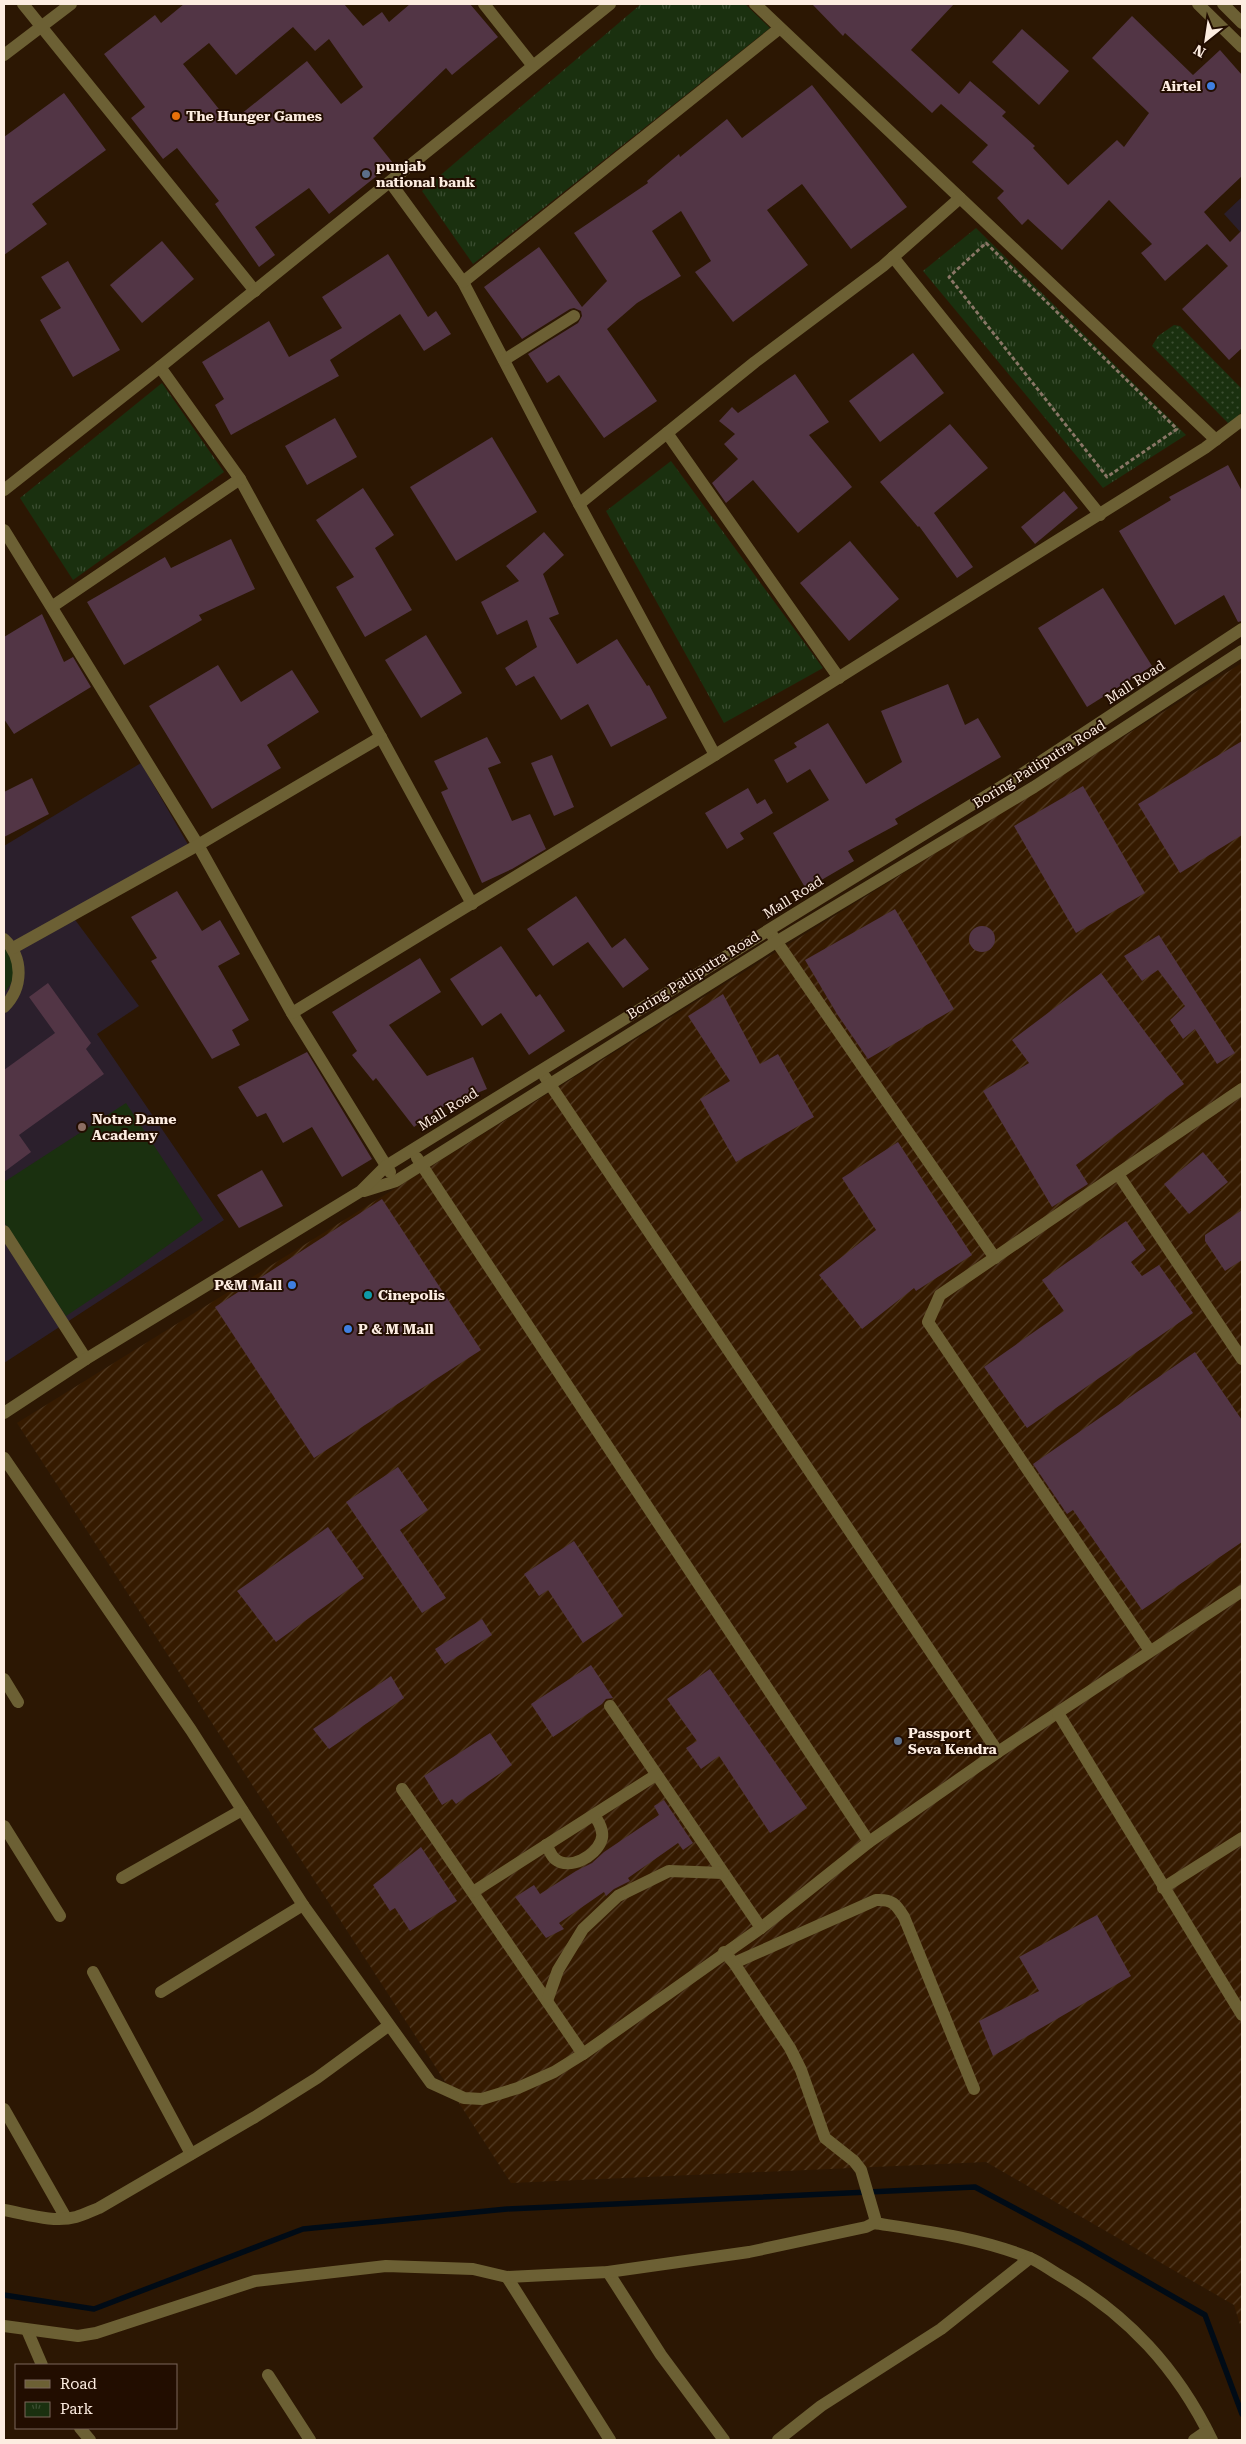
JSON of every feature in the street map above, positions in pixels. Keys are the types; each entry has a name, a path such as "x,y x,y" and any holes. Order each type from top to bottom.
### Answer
{"street":[{"path":"23,4 255,291"},
{"path":"4,55 71,4"},
{"path":"484,4 533,66"},
{"path":"4,490 255,291 610,4"},
{"path":"755,4 1216,440"},
{"path":"1198,4 1242,47"},
{"path":"1223,4 1242,23"},
{"path":"463,282 780,28"},
{"path":"390,182 463,282 579,504 715,755"},
{"path":"579,504 755,362 893,257 960,198"},
{"path":"893,257 1100,515"},
{"path":"504,360 574,316"},
{"path":"160,367 240,478 472,904"},
{"path":"292,1013 839,678 1100,515 1216,440 1242,420"},
{"path":"667,433 839,678"},
{"path":"53,606 240,478"},
{"path":"4,530 53,606 198,845 292,1013 396,1181"},
{"name":"Mall Road","path":"361,1191 386,1166 411,1150 1025,772 1242,629"},
{"path":"1219,645 1228,660"},
{"name":"Boring Patliputra Road","path":"361,1191 396,1181 668,1008 1034,787 1242,651"},
{"path":"4,1007 17,990 18,962 8,944 198,845 381,738"},
{"path":"1025,772 1034,787"},
{"path":"904,846 913,860"},
{"path":"769,930 995,1258"},
{"path":"661,996 668,1008"},
{"path":"540,1070 998,1752"},
{"path":"1150,1651 928,1322 940,1296 1242,1089"},
{"path":"411,1150 870,1842"},
{"path":"1118,1174 1242,1359"},
{"path":"4,1413 86,1359 361,1191"},
{"path":"4,1231 86,1359"},
{"path":"4,1458 191,1730 303,1905 388,2026 432,2083 464,2098 482,2099 518,2088 554,2072 583,2054 724,1952 761,1928 870,1842 998,1752 1242,1591"},
{"path":"4,1679 18,1702"},
{"path":"610,1706 761,1928"},
{"path":"1058,1712 1163,1888 1242,2015"},
{"path":"473,1892 656,1775"},
{"path":"402,1789 583,2054"},
{"path":"122,1878 242,1810"},
{"path":"546,1845 554,1858 564,1864 575,1863 589,1855 602,1840 602,1831 594,1815"},
{"path":"4,1826 60,1916"},
{"path":"1163,1888 1242,1838"},
{"path":"547,2001 558,1970 583,1929 618,1896 669,1871 724,1873"},
{"path":"734,1963 876,1900 888,1899 896,1904 904,1917 974,2089"},
{"path":"161,1992 303,1905"},
{"path":"724,1952 734,1963 790,2048 801,2070 825,2138 854,2160 866,2179 875,2218 874,2223"},
{"path":"93,1972 192,2154"},
{"path":"5,2209 49,2218 66,2218 75,2217 99,2208 317,2078 388,2026"},
{"path":"4,2109 66,2218"},
{"path":"4,2326 78,2336 96,2333 255,2281 376,2267 473,2270 507,2277 608,2272 749,2252 866,2227 874,2223 965,2238 1030,2258 1082,2289 1120,2317 1154,2351 1182,2388 1209,2435 1194,2440"},
{"path":"778,2440 821,2406 941,2329 1030,2258"},
{"path":"608,2272 661,2355 724,2440"},
{"path":"507,2277 610,2440"},
{"path":"27,2330 42,2364"},
{"path":"268,2375 310,2440"},
{"path":"81,2429 90,2440"}],"path":[{"path":"986,243 1177,429 1107,476 949,277 986,243"}],"shaded area":[{"path":"1242,197 1242,234 1224,214"},
{"path":"1242,663 1242,2331 1234,2305 986,2162 511,2183 17,1423"},
{"name":"Notre Dame Academy","path":"141,763 190,848 73,917 139,1006 97,1034 224,1220 4,1363 4,846"}],"green space":[{"path":"641,4 745,4 770,28 473,264 422,191"},
{"path":"976,228 1186,435 1103,488 923,271"},
{"path":"1174,325 1180,326 1242,389 1242,412 1229,424 1152,346 1158,336"},
{"path":"162,383 224,472 73,580 20,498"},
{"path":"671,461 823,668 724,723 606,511"},
{"path":"4,945 12,962 13,975 9,987 4,992"},
{"path":"126,1103 203,1220 66,1316 4,1222 4,1182"}],"building":[{"path":"184,4 344,4 363,26 382,12 389,22 410,4 470,4 498,37 452,75 446,68 373,138 393,163 329,214 309,188 255,227 275,255 259,267 215,204 219,201 177,148 163,159 131,118 145,107 104,54 155,15 161,23","holes":["293,27 315,51 329,39 363,87 341,104 307,61 230,123 183,64 209,43 236,75"]},
{"path":"812,4 954,4 911,50 959,94 970,81 1006,112 1002,116 1035,146 1033,148 1068,185 1117,140 1124,147 1149,113 1092,58 1132,16 1193,75 1220,50 1242,75 1242,176 1204,212 1230,242 1242,230 1242,348 1229,360 1182,309 1228,266 1207,244 1165,281 1141,253 1152,244 1109,200 1062,250 1028,219 1022,225 997,198 1004,191 972,162 988,145 941,104 932,113 845,33 843,36"},
{"path":"1022,29 1069,71 1039,105 992,62"},
{"path":"812,85 907,207 851,249 802,184 767,210 808,265 733,322 695,272 711,261 681,211 652,231 681,276 637,303 607,329 657,401 604,438 559,375 547,383 528,354 578,323 582,316 581,311 574,308 570,309 522,339 484,287 539,247 582,307 607,281 574,233 648,183 647,181 679,154 680,157 727,119 742,138"},
{"path":"64,93 106,150 32,204 47,224 4,255 4,137"},
{"path":"162,241 194,279 142,323 110,285"},
{"path":"388,254 428,317 436,311 451,334 424,351 400,314 330,360 339,376 231,435 215,405 224,399 202,362 269,321 289,357 342,328 322,297"},
{"path":"68,261 120,350 73,377 40,320 61,308 41,277"},
{"path":"913,353 944,393 880,442 849,401"},
{"path":"795,374 829,422 809,435 852,487 798,533 753,480 726,503 712,483 738,459 724,444 735,434 719,421 732,407 738,413"},
{"path":"335,418 357,457 307,485 285,446"},
{"path":"950,424 988,468 934,513 973,567 957,578 919,526 880,482"},
{"path":"492,437 537,512 456,561 410,487"},
{"path":"1228,465 1242,491 1242,621 1238,622 1224,595 1175,625 1119,531 1171,500 1169,497"},
{"path":"363,488 394,535 375,548 412,610 365,637 336,587 354,577 316,520"},
{"path":"1064,491 1078,508 1035,544 1021,527"},
{"path":"544,532 564,555 543,574 559,614 549,618 577,664 617,639 647,686 649,685 667,718 611,747 588,704 561,720 534,676 516,686 505,668 537,647 527,620 497,635 481,602 519,581 506,566"},
{"path":"231,539 255,589 199,615 202,620 124,665 87,602 165,557 171,568"},
{"path":"850,541 899,599 849,641 800,583"},
{"path":"1103,588 1152,666 1087,707 1038,628"},
{"path":"42,614 64,662 73,657 91,687 14,734 4,719 4,637"},
{"path":"426,635 462,693 421,718 385,660"},
{"path":"218,665 241,702 292,670 319,712 267,745 281,768 212,809 149,706"},
{"path":"948,684 965,725 978,718 1001,757 895,819 898,824 848,851 854,861 806,889 773,833 829,800 810,769 787,783 774,760 797,747 794,743 828,723 866,784 902,762 881,711"},
{"path":"487,737 501,763 488,768 512,821 530,814 546,849 512,869 482,883 441,792 448,789 434,761"},
{"path":"1242,741 1242,835 1180,873 1138,804"},
{"path":"552,755 574,807 554,816 531,763"},
{"path":"32,778 49,814 4,837 4,792"},
{"path":"1083,786 1145,893 1076,933 1014,826"},
{"path":"748,788 757,804 765,799 773,813 740,833 744,839 727,849 705,813"},
{"path":"177,891 202,931 220,920 240,954 218,966 249,1020 232,1030 240,1045 212,1059 151,961 157,958 131,917"},
{"path":"576,896 612,948 625,938 649,969 623,988 588,942 553,966 527,929"},
{"path":"895,909 954,1009 868,1059 837,1014 805,960"},
{"path":"982,926 991,930 995,939 991,948 982,952 973,948 969,939 973,930"},
{"path":"1159,935 1235,1053 1217,1064 1195,1029 1183,1039 1170,1020 1185,1006 1158,970 1142,981 1124,956"},
{"path":"501,946 536,997 540,994 565,1031 529,1055 501,1013 482,1026 450,979"},
{"path":"420,958 441,992 389,1025 427,1076 473,1057 487,1089 438,1109 414,1127 376,1078 373,1081 352,1055 357,1051 332,1012"},
{"path":"1101,973 1184,1084 1076,1165 1088,1184 1052,1207 983,1091 1029,1063 1012,1040"},
{"path":"48,983 91,1043 86,1049 104,1074 19,1135 31,1152 4,1172 4,1070 55,1033 29,997"},
{"path":"723,994 760,1064 778,1054 814,1117 736,1162 700,1099 730,1081 688,1016"},
{"path":"307,1052 372,1159 342,1177 312,1127 283,1143 266,1113 257,1117 238,1087"},
{"path":"898,1142 972,1255 916,1291 914,1288 862,1329 819,1275 876,1230 842,1178"},
{"path":"1203,1152 1228,1182 1189,1214 1164,1184"},
{"path":"262,1170 283,1206 239,1228 217,1195"},
{"name":"P & M Mall","path":"382,1199 481,1350 314,1458 215,1307"},
{"path":"1242,1210 1242,1260 1225,1271 1205,1241 1205,1235"},
{"path":"1126,1221 1146,1250 1131,1262 1142,1276 1159,1265 1193,1313 1027,1428 984,1367 1064,1311 1042,1280"},
{"path":"1195,1352 1242,1420 1242,1542 1142,1610 1073,1510 1067,1514 1033,1464"},
{"path":"398,1467 428,1510 400,1530 446,1598 422,1613 346,1502"},
{"path":"328,1527 364,1578 276,1642 237,1591"},
{"path":"574,1541 623,1616 583,1643 548,1590 539,1596 524,1574"},
{"path":"482,1619 492,1635 445,1664 435,1649"},
{"path":"591,1665 613,1698 606,1699 602,1704 553,1737 531,1704"},
{"path":"710,1669 807,1808 770,1833 719,1756 701,1769 686,1748 697,1741 667,1699"},
{"path":"391,1676 404,1698 329,1749 313,1729"},
{"path":"490,1733 512,1765 456,1804 452,1799 442,1805 424,1776"},
{"path":"664,1800 693,1843 683,1850 678,1843 628,1878 630,1881 614,1889 606,1896 604,1892 559,1923 564,1929 546,1938 515,1897 534,1885 540,1894 592,1863 604,1852 659,1815 654,1806"},
{"path":"421,1847 457,1901 410,1931 395,1908 390,1911 373,1885"},
{"path":"1097,1915 1131,1976 993,2056 979,2021 1039,1991 1019,1957"}],"waterway":[{"path":"4,2295 94,2309 303,2229 507,2209 975,2187 1082,2244 1205,2315 1242,2414"}],"place":[{"name":"Airtel","path":"1211,86"},
{"name":"The Hunger Games","path":"176,116"},
{"name":"punjab national bank","path":"366,174"},
{"name":"Notre Dame Academy","path":"82,1127"},
{"name":"P&M Mall","path":"292,1285"},
{"name":"Cinepolis","path":"368,1295"},
{"name":"P & M Mall","path":"348,1329"},
{"name":"Passport Seva Kendra","path":"898,1741"}]}
